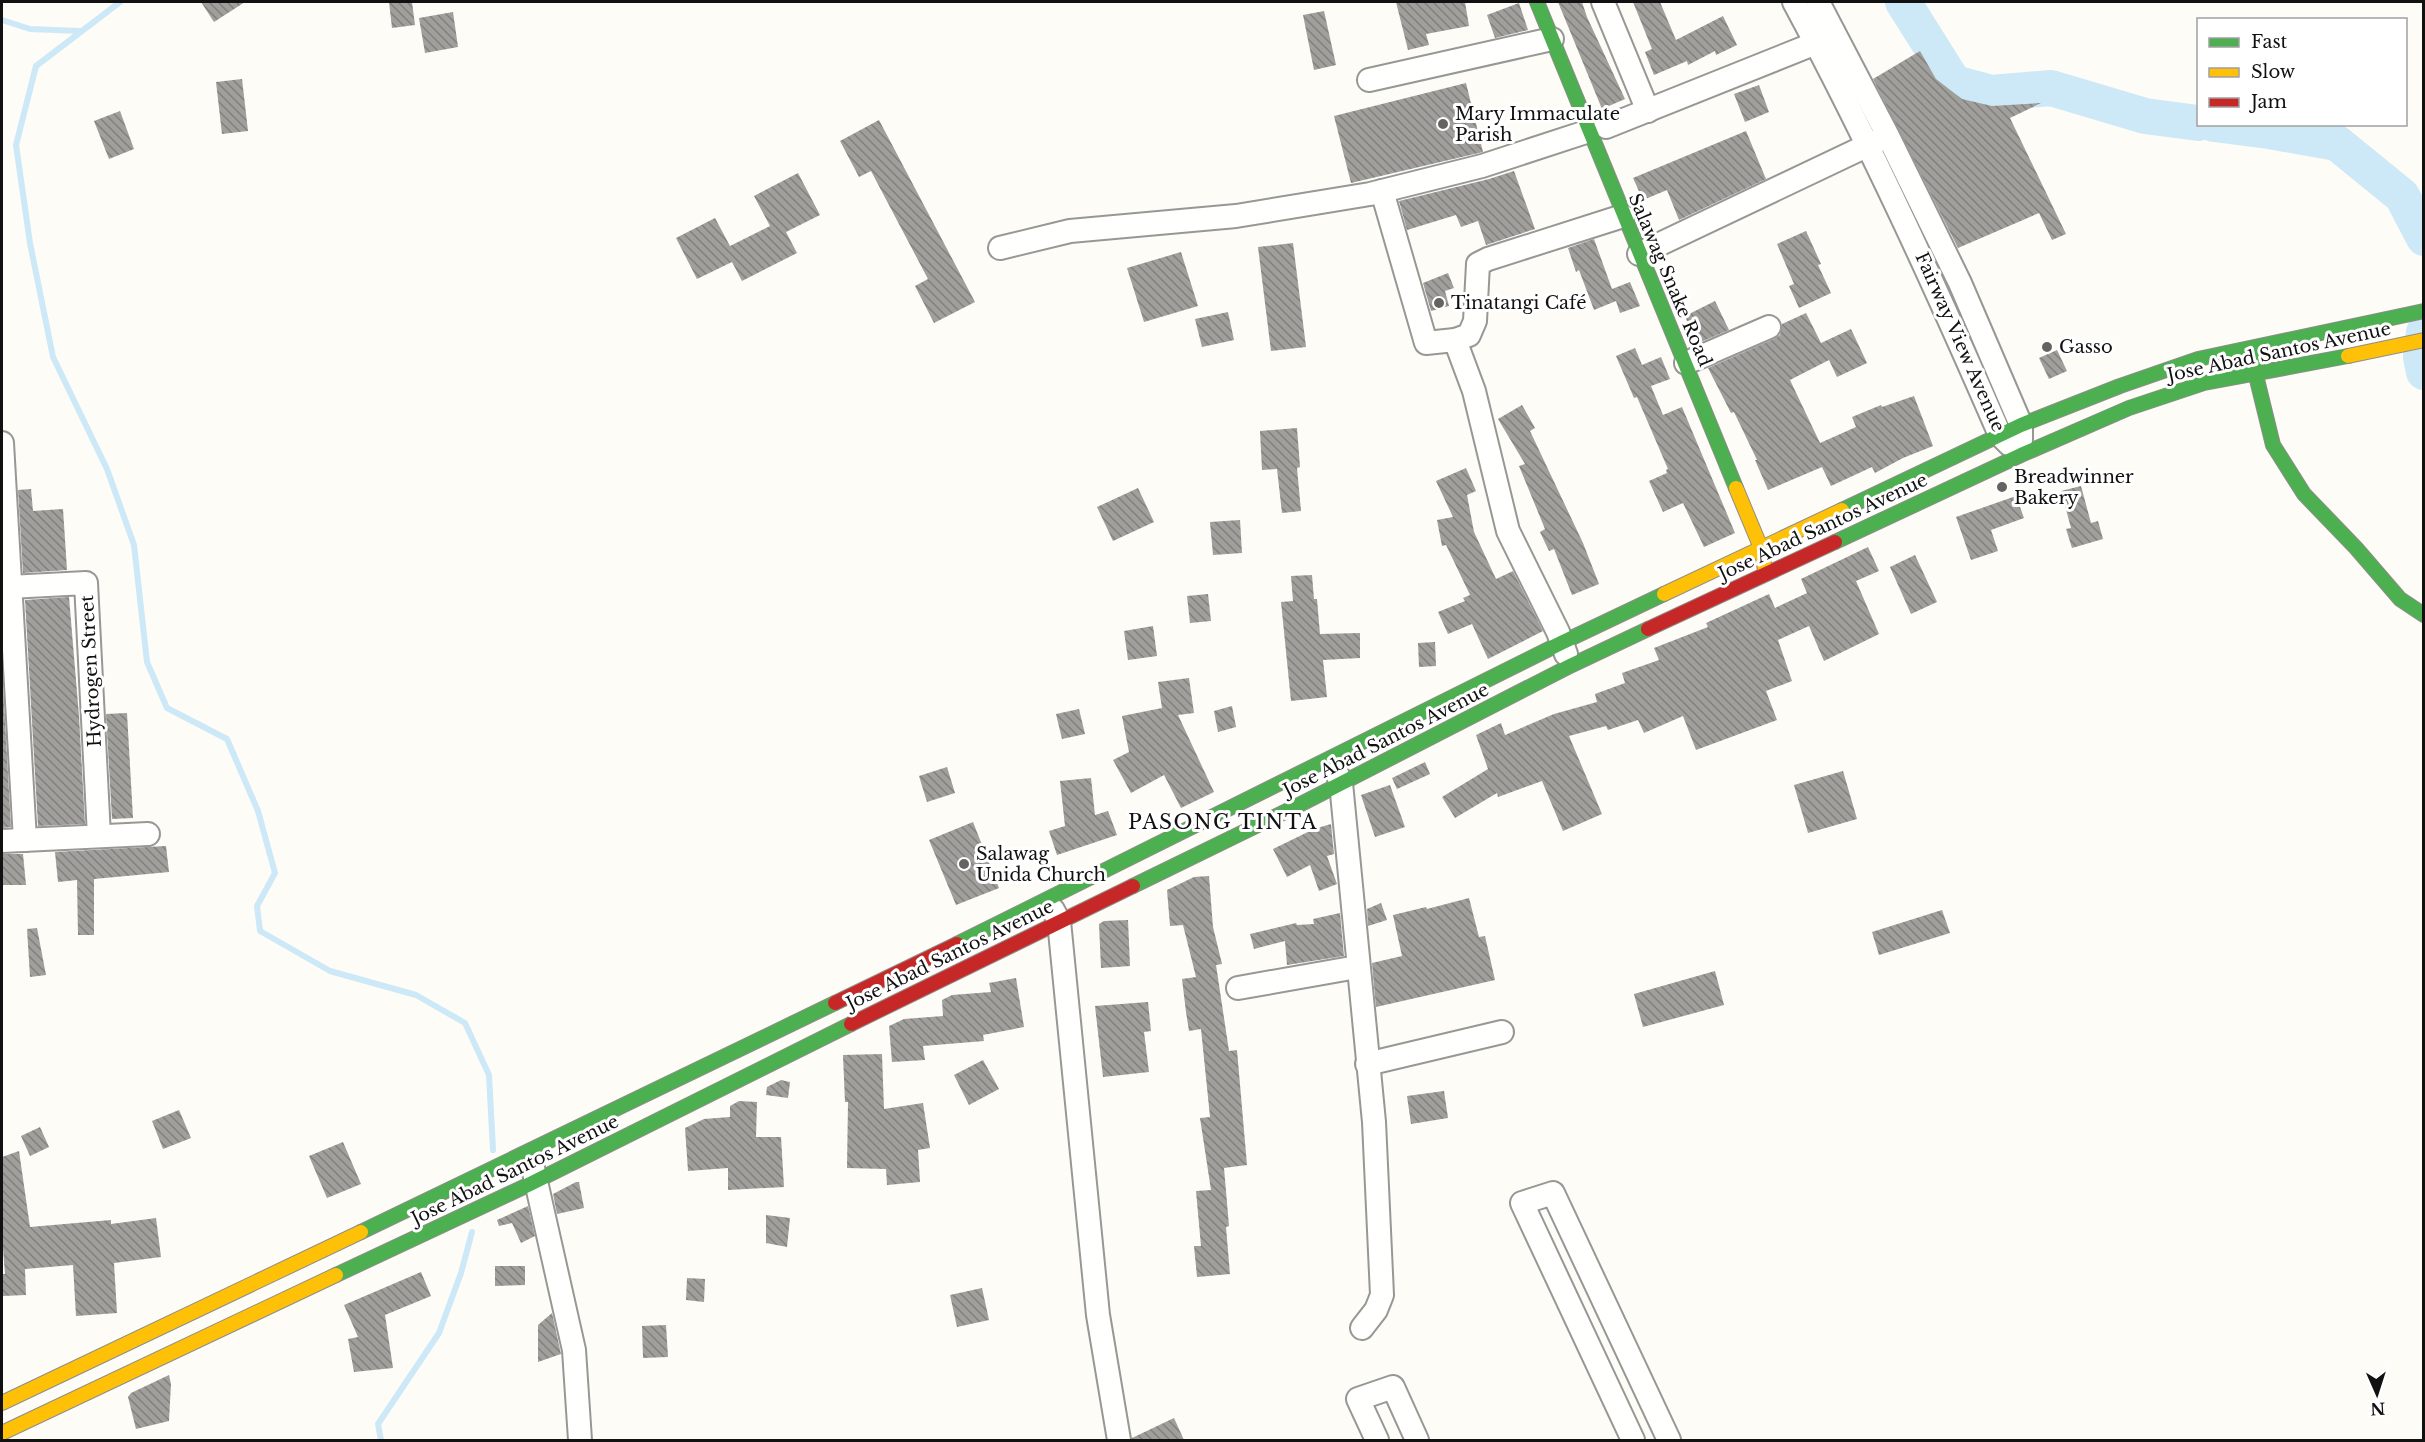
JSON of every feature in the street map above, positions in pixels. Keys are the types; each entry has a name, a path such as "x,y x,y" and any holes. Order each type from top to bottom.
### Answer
{"main road":[{"name":"Salawag Snake Road","path":"1537,2 1552,39 1598,129 1623,216 1761,548 1765,574"},
{"name":"Jose Abad Santos Avenue","path":"2,1403 522,1155 1047,900 1561,643 2000,435 2120,386 2198,359 2249,346 2424,311"},
{"name":"Jose Abad Santos Avenue","path":"2,1433 532,1183 1341,783 1572,665 2021,455 2163,395 2204,383 2255,372 2293,368 2424,340"},
{"path":"2249,346 2273,445 2304,494 2356,548 2400,599 2424,615"}],"street":[{"path":"1603,2 1648,111"},
{"name":"Fairway View Avenue","path":"1794,2 1816,43 1878,141 1960,283 2021,426 2021,455"},
{"name":"Fairway View Avenue","path":"1818,2 2000,435 2021,455"},
{"path":"1369,80 1552,39"},
{"path":"1000,248 1070,231 1236,216 1382,191 1482,166 1648,111 1816,43"},
{"path":"1639,254 1878,141"},
{"path":"1382,191 1426,343 1455,340 1469,335 1475,321 1478,264 1488,258 1623,216"},
{"path":"1938,292 1960,283"},
{"path":"1686,363 1769,327"},
{"path":"1455,340 1474,391 1508,531 1572,665"},
{"path":"2,443 25,840"},
{"name":"Hydrogen Street","path":"9,587 86,583 99,836"},
{"path":"1330,758 1341,783 1357,967 1374,1122 1382,1295 1376,1310 1362,1328"},
{"path":"2,841 148,834"},
{"path":"1047,900 1059,921 1098,1314 1119,1440"},
{"path":"1238,988 1357,967"},
{"path":"1367,1064 1502,1032"},
{"path":"522,1155 532,1183 574,1350 580,1440"},
{"path":"1634,1440 1522,1203 1553,1193 1669,1440"},
{"path":"1377,1440 1358,1399 1393,1387 1417,1440"}],"building":[{"path":"201,2 245,2 214,22"},
{"path":"389,2 412,2 415,25 392,28"},
{"path":"1396,2 1465,2 1469,26 1426,34 1429,45 1408,50"},
{"path":"1558,2 1582,2 1625,99 1602,109"},
{"path":"1633,2 1660,2 1676,40 1723,16 1737,45 1716,55 1715,51 1688,65 1687,61 1654,75 1645,52 1652,49"},
{"path":"1519,3 1528,30 1495,38 1487,15"},
{"path":"1324,11 1336,65 1314,70 1303,15"},
{"path":"453,12 458,47 425,53 419,18"},
{"path":"1920,51 1936,79 1962,99 1992,106 2041,103 2010,118 2066,234 2052,240 2039,213 1958,248 1873,79"},
{"path":"242,79 248,131 222,134 216,82"},
{"path":"1466,83 1483,152 1351,183 1334,116"},
{"path":"1759,85 1769,112 1745,122 1734,94"},
{"path":"120,111 134,149 109,159 94,121"},
{"path":"879,120 975,302 934,323 915,286 928,279 871,171 859,177 840,141"},
{"path":"1746,131 1766,179 1679,220 1667,190 1643,200 1633,178"},
{"path":"1514,171 1535,229 1486,245 1478,221 1461,227 1456,215 1407,230 1399,201"},
{"path":"798,173 820,215 786,232 797,253 742,281 732,262 697,279 676,238 715,218 730,246 770,226 754,196"},
{"path":"1806,231 1831,293 1799,308 1789,286 1794,284 1777,244"},
{"path":"1594,239 1612,289 1630,282 1640,306 1620,313 1616,301 1594,310 1579,270 1576,272 1568,248"},
{"path":"1293,243 1306,347 1271,351 1258,247"},
{"path":"1181,252 1198,306 1144,322 1127,268"},
{"path":"1448,273 1454,288 1445,291 1449,306 1431,311 1423,283"},
{"path":"1715,301 1729,330 1696,344 1685,316"},
{"path":"1228,312 1234,340 1202,347 1195,319"},
{"path":"1806,313 1821,343 1851,329 1867,363 1837,377 1829,360 1790,380 1820,443 1856,427 1852,417 1881,405 1882,407 1914,396 1933,446 1875,473 1872,467 1831,486 1822,467 1768,490 1755,460 1757,460 1734,412 1731,413 1708,368 1774,339 1780,335 1782,324"},
{"path":"1635,348 1642,365 1661,357 1670,379 1651,386 1663,415 1682,407 1735,533 1704,547 1683,503 1663,512 1649,481 1667,473 1668,469 1637,397 1634,398 1616,356"},
{"path":"2057,350 2067,371 2049,379 2039,358"},
{"path":"1522,405 1535,428 1530,431 1583,543 1599,584 1572,595 1554,549 1549,551 1540,532 1545,529 1519,466 1525,464 1498,419"},
{"path":"1297,428 1300,467 1297,468 1301,511 1282,513 1277,469 1262,470 1260,431"},
{"path":"1466,468 1476,491 1467,495 1474,532 1496,579 1513,571 1543,631 1488,659 1472,624 1448,634 1438,612 1465,601 1463,598 1470,595 1446,545 1442,546 1437,520 1453,517 1436,481"},
{"path":"2081,486 2091,523 2098,521 2103,539 2072,548 2066,529 2071,528 2061,491"},
{"path":"1138,488 1154,522 1113,541 1097,507"},
{"path":"31,489 33,511 63,509 67,570 23,573 18,490"},
{"path":"2016,496 2024,518 1991,530 1998,551 1971,560 1956,517"},
{"path":"1240,520 1242,553 1213,555 1210,522"},
{"path":"1868,547 1879,571 1856,581 1879,634 1824,661 1809,626 1778,640 1792,681 1766,691 1777,720 1696,750 1683,716 1644,733 1638,720 1608,730 1606,726 1569,736 1602,814 1563,831 1542,781 1498,797 1497,793 1455,818 1442,797 1488,769 1476,735 1501,723 1505,735 1554,714 1597,702 1595,694 1625,683 1622,673 1659,660 1654,648 1708,627 1706,623 1769,594 1775,608 1807,593 1801,579"},
{"path":"1915,555 1937,602 1911,614 1890,567"},
{"path":"1312,575 1320,634 1360,633 1360,658 1323,660 1327,697 1291,701 1281,602 1293,601 1291,576"},
{"path":"1208,594 1211,621 1190,623 1187,596"},
{"path":"69,597 85,824 38,826 25,600"},
{"path":"1153,626 1157,656 1128,660 1124,631"},
{"path":"1435,642 1436,666 1419,667 1418,643"},
{"path":"2,668 11,827 2,828"},
{"path":"1189,678 1194,713 1178,715 1214,792 1181,808 1164,775 1131,793 1113,760 1129,752 1122,716 1162,708 1158,682"},
{"path":"1232,706 1236,727 1218,732 1214,711"},
{"path":"1079,709 1085,734 1062,739 1056,714"},
{"path":"127,713 133,818 112,819 106,714"},
{"path":"1425,762 1430,774 1397,789 1392,778"},
{"path":"947,767 955,793 927,802 919,776"},
{"path":"1843,771 1857,819 1808,833 1794,785"},
{"path":"1091,778 1095,815 1108,811 1117,835 1057,855 1049,831 1065,826 1060,781"},
{"path":"1390,785 1405,827 1375,837 1361,795"},
{"name":"Salawag Unida Church","path":"973,822 999,888 956,905 929,840"},
{"path":"1331,824 1334,854 1327,856 1337,884 1319,891 1310,865 1287,877 1273,849 1314,829"},
{"path":"166,846 169,872 94,879 94,935 78,935 77,880 58,882 55,852"},
{"path":"2,854 23,854 26,885 2,885"},
{"path":"1209,876 1213,927 1222,964 1216,965 1229,1051 1237,1050 1247,1165 1224,1168 1230,1274 1197,1277 1194,1246 1201,1246 1196,1191 1211,1190 1200,1118 1210,1117 1201,1029 1189,1031 1182,979 1196,977 1183,925 1170,926 1167,890 1194,877"},
{"path":"1469,898 1479,937 1485,936 1495,980 1376,1007 1372,963 1402,956 1393,915"},
{"path":"1381,903 1387,920 1368,926 1367,909"},
{"path":"1942,910 1950,933 1879,955 1872,932"},
{"path":"1340,913 1344,956 1287,965 1285,941 1254,949 1250,934 1296,923 1297,925 1314,924 1313,919"},
{"path":"1128,920 1130,966 1101,968 1099,924 1104,921"},
{"path":"37,928 46,975 30,977 27,929"},
{"path":"1715,971 1724,1005 1643,1027 1634,994"},
{"path":"1016,978 1024,1027 983,1035 984,1041 923,1046 925,1060 892,1062 889,1026 904,1019 943,1016 942,1000 952,995 991,992 989,983"},
{"path":"1148,1002 1151,1031 1144,1032 1149,1072 1103,1077 1095,1006"},
{"path":"882,1054 884,1109 923,1103 930,1148 918,1150 920,1182 887,1185 886,1169 847,1168 848,1102 845,1102 843,1055"},
{"path":"983,1060 999,1089 969,1105 954,1075"},
{"path":"781,1080 790,1082 788,1098 766,1095 767,1087"},
{"path":"1444,1091 1448,1118 1411,1124 1407,1096"},
{"path":"739,1101 757,1102 756,1137 781,1137 784,1187 728,1190 728,1168 688,1171 685,1128 704,1119 730,1117 730,1106"},
{"path":"179,1110 191,1138 163,1149 152,1121"},
{"path":"40,1127 49,1147 30,1156 21,1136"},
{"path":"343,1142 361,1184 327,1198 309,1156"},
{"path":"19,1151 30,1227 111,1220 111,1224 156,1218 161,1257 114,1263 117,1313 76,1316 73,1265 25,1269 26,1295 3,1296 2,1274 5,1274 2,1235 2,1157"},
{"path":"579,1182 584,1208 557,1214 553,1194"},
{"path":"528,1206 535,1236 521,1243 512,1223 499,1226 497,1220"},
{"path":"766,1215 790,1218 787,1247 766,1243"},
{"path":"495,1266 525,1266 525,1285 495,1286"},
{"path":"421,1272 431,1296 385,1315 393,1368 354,1372 348,1339 358,1337 344,1305"},
{"path":"687,1278 705,1279 704,1302 686,1300"},
{"path":"982,1288 989,1320 957,1327 950,1295"},
{"path":"552,1313 561,1354 538,1362 538,1325"},
{"path":"666,1325 668,1357 643,1358 642,1326"},
{"path":"169,1375 171,1384 169,1421 136,1429 128,1397 131,1393"},
{"path":"1174,1418 1184,1440 1132,1440 1132,1438"}],"waterway":[{"path":"120,2 36,66 16,145 30,243 53,357 107,469 134,545 147,662 167,708 227,739 258,811 275,873 257,906 260,931 330,971 416,995 465,1023 489,1075 493,1150"},
{"path":"1903,2 1954,83 1991,93 2051,88 2145,116 2197,123"},
{"path":"2,20 30,29 80,31"},
{"path":"2230,126 2337,143 2402,196 2424,238"},
{"path":"2424,332 2421,357 2424,372"},
{"path":"381,1440 378,1424 439,1333 461,1273 472,1232"}],"traffic: fast":[{"path":"1537,2 1736,488"},
{"path":"1842,510 2021,425 2120,386 2198,359 2424,311"},
{"path":"2250,351 2273,445 2304,494 2356,548 2400,599 2424,615"},
{"path":"1835,542 2021,455 2129,408 2204,383 2348,356"},
{"path":"957,944 1664,594"},
{"path":"1133,886 1648,629"},
{"path":"361,1232 835,1003"},
{"path":"336,1275 528,1185 851,1024"}],"traffic: slow":[{"path":"2348,356 2424,340"},
{"path":"1736,488 1761,548 1765,570"},
{"path":"1664,594 1842,510"},
{"path":"2,1403 361,1232"},
{"path":"2,1433 336,1275"}],"traffic: jam":[{"path":"1648,629 1835,542"},
{"path":"851,1024 1133,886"},
{"path":"835,1003 957,944"}],"place":[{"name":"Mary Immaculate Parish","path":"1443,124"},
{"name":"Tinatangi Café","path":"1439,303"},
{"name":"Gasso","path":"2047,347"},
{"name":"Breadwinner Bakery","path":"2002,487"},
{"name":"Salawag Unida Church","path":"964,864"}],"district":[{"name":"PASONG TINTA","path":"1223,822"}]}
